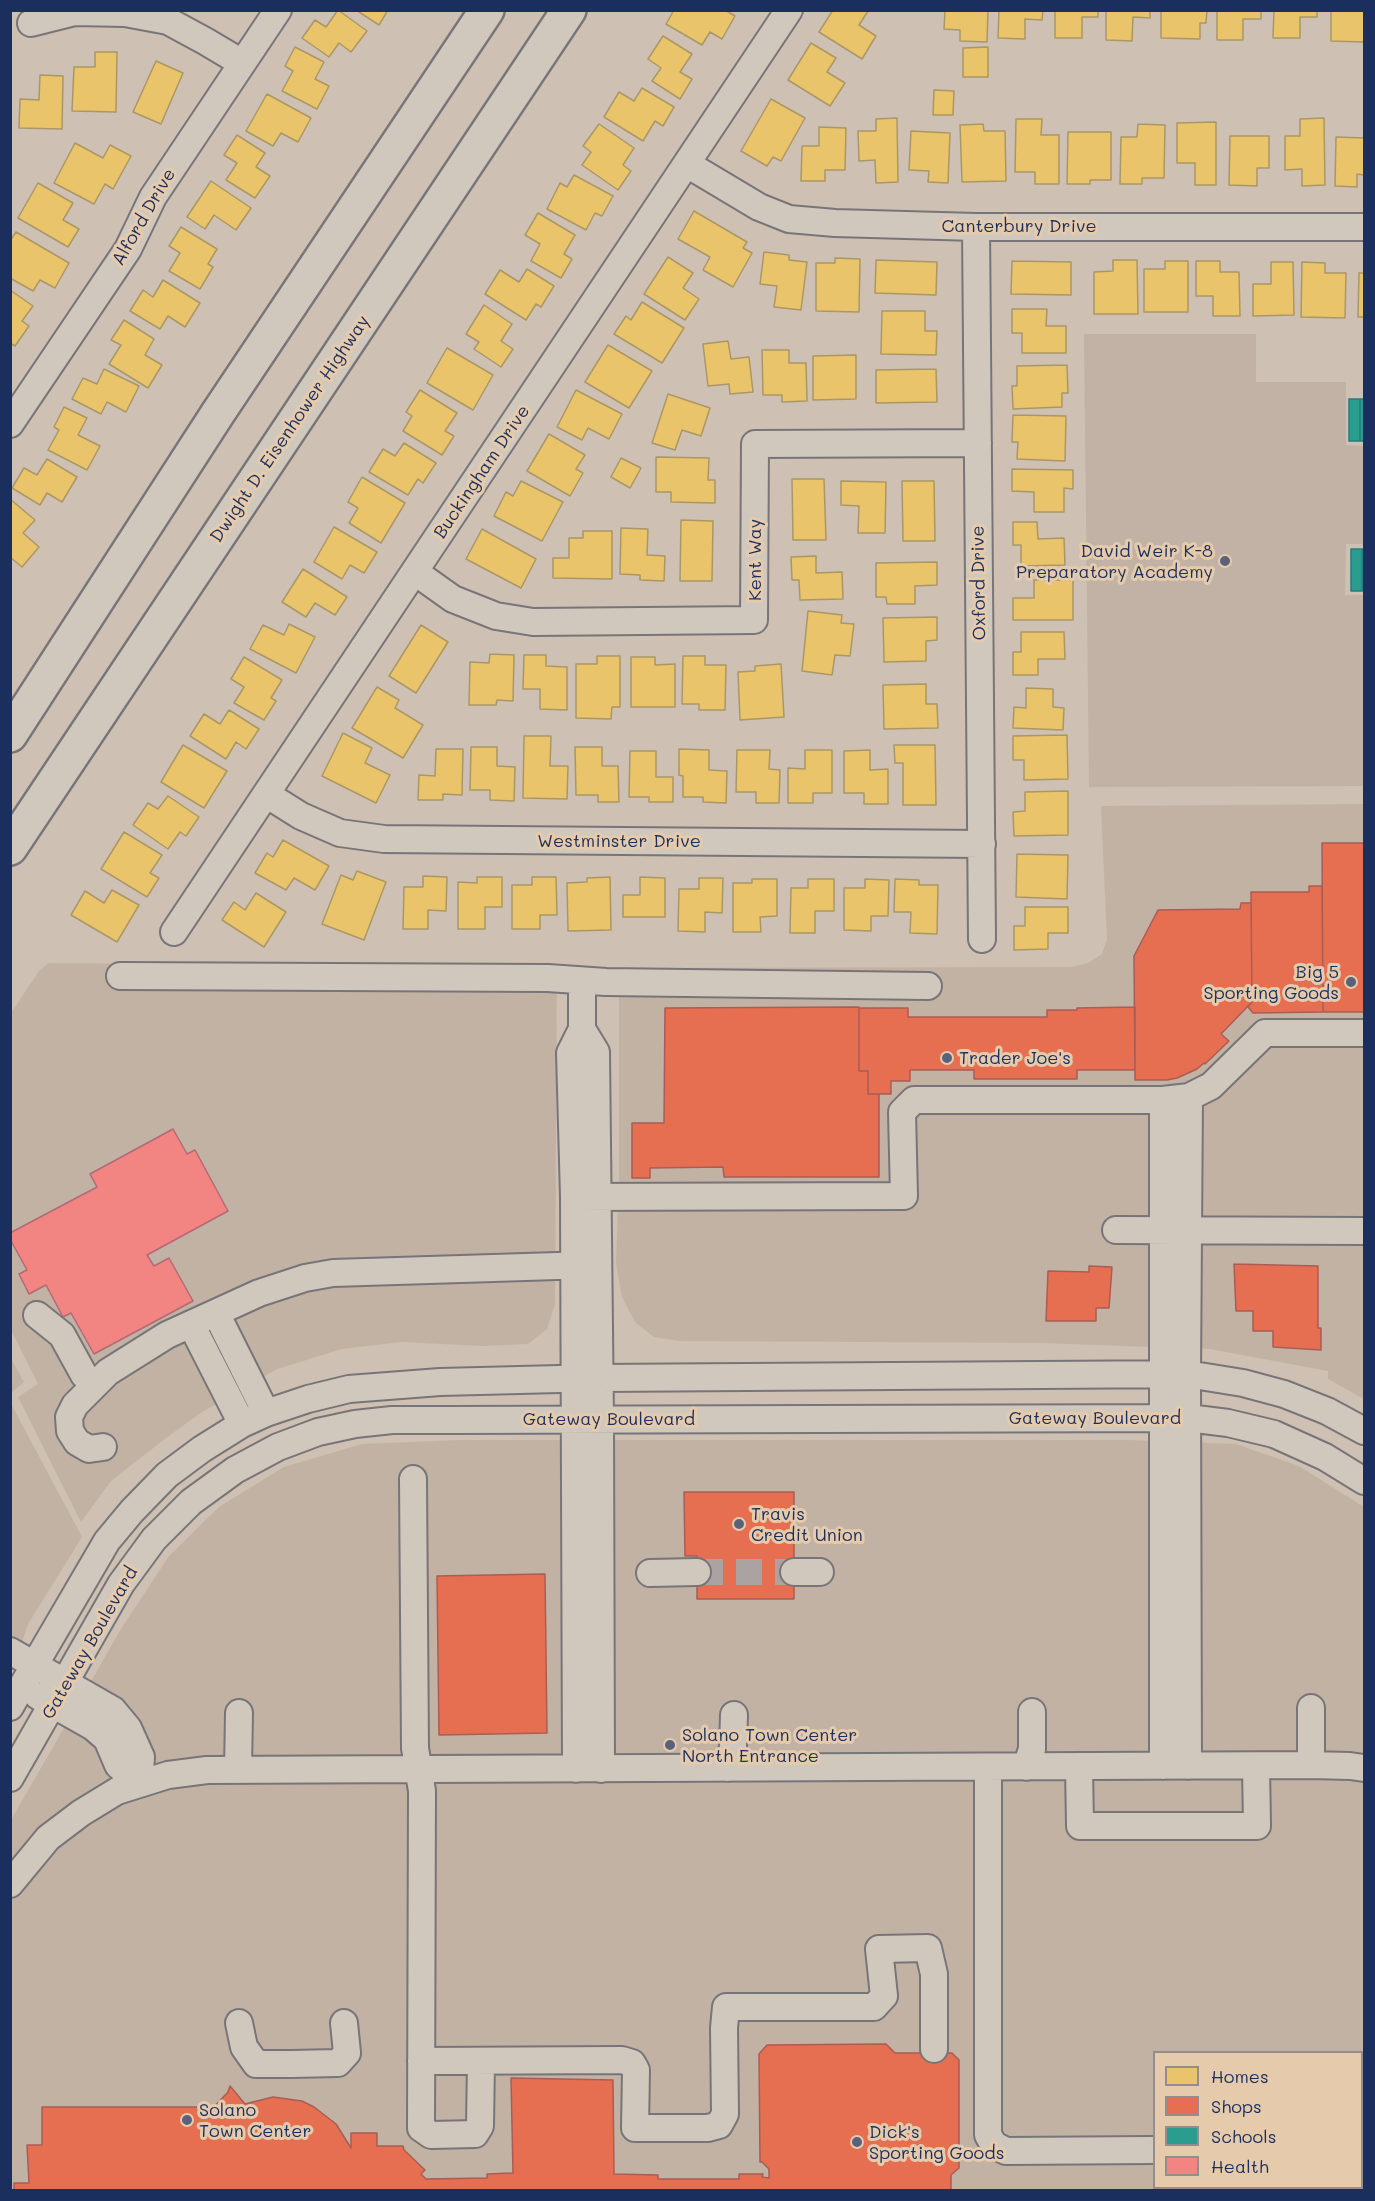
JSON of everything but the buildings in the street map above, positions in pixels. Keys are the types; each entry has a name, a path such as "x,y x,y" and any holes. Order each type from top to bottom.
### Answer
{"highway":[{"path":"10,735 218,413 487,10"},
{"name":"Dwight D. Eisenhower Highway","path":"10,848 569,10"}],"street":[{"name":"Alford Drive","path":"10,424 128,249 153,197 278,10"},
{"name":"Buckingham Drive","path":"174,932 789,10"},
{"path":"31,23 75,12 125,13 168,21 242,63"},
{"name":"Canterbury Drive","path":"687,164 759,207 789,219 835,224 976,227 1365,227"},
{"name":"Oxford Drive","path":"976,227 982,939"},
{"name":"Kent Way","path":"415,572 453,599 496,616 533,622 754,620 755,444 978,443"},
{"name":"Westminster Drive","path":"266,794 301,816 340,833 384,839 982,844"},
{"path":"120,976 548,978 582,981 928,986"},
{"path":"582,981 582,1029 596,1052 586,1197 586,1265 574,1380 588,1769"},
{"path":"586,1197 904,1196 903,1112 914,1100 1163,1100 1189,1097 1210,1086 1265,1033 1365,1033"},
{"path":"1176,1766 1162,1418 1175,1374 1189,1231 1189,1097"},
{"path":"1163,1100 1162,1230 1175,1374 1188,1418 1176,1766"},
{"path":"1116,1230 1365,1231"},
{"path":"103,1447 89,1449 77,1442 70,1431 69,1417 75,1405 108,1372 167,1335 259,1293 305,1278 333,1273 586,1265"},
{"path":"586,1265 599,1378 600,1420 588,1769"},
{"path":"216,1313 266,1413"},
{"path":"37,1315 62,1335 84,1375 95,1385"},
{"path":"191,1324 242,1424"},
{"name":"Gateway Boulevard","path":"19,1684 107,1541 167,1475 202,1449 242,1424 308,1399 349,1389 397,1384 599,1378 1175,1374 1243,1383 1284,1394 1327,1411 1365,1431"},
{"name":"Gateway Boulevard","path":"10,1778 121,1584 154,1539 191,1502 235,1470 278,1447 318,1432 355,1424 392,1420 1188,1418 1228,1423 1274,1434 1325,1457 1365,1481"},
{"path":"413,1479 415,1748 422,1791 421,2127 431,2135 475,2134 480,2126 481,2061"},
{"path":"650,1573 697,1572"},
{"path":"794,1572 820,1572"},
{"path":"10,1651 19,1684 59,1694 106,1739 118,1765 139,1784"},
{"path":"1311,1708 1311,1765"},
{"path":"1026,1767 1032,1749 1032,1712"},
{"path":"238,1770 239,1713"},
{"path":"728,1768 733,1747 734,1715"},
{"path":"10,1884 48,1838 81,1813 117,1791 168,1775 207,1770 1311,1765 1365,1768"},
{"path":"1079,1766 1080,1826 1257,1826 1256,1766"},
{"path":"988,1767 988,2135 994,2145 1006,2151 1153,2150"},
{"path":"422,2061 622,2060 632,2063 636,2070 635,2128 708,2128 719,2125 725,2114 724,2028 726,2007 874,2007 884,1996 879,1949 928,1948 934,1974 934,2049"},
{"path":"239,2024 244,2047 256,2064 338,2063 347,2053 344,2024"}],"shaded area":[{"name":"David Weir K-8 Preparatory Academy","path":"1084,334 1256,334 1256,382 1346,382 1346,445 1364,446 1364,544 1346,544 1345,595 1364,595 1363,786 1089,787"},
{"path":"1364,804 1364,1399 1328,1379 1328,1371 1210,1349 1042,1343 680,1341 654,1337 635,1322 622,1297 616,1263 619,1183 619,968 1071,967 1088,963 1102,954 1107,939 1101,806"},
{"path":"49,963 557,967 555,1304 547,1329 528,1344 483,1346 401,1342 342,1349 277,1369 202,1412 111,1481 81,1522 18,1397 38,1384 11,1330 11,1013 39,971"},
{"path":"10,1357 24,1382 11,1393 10,1393"},
{"path":"10,1402 82,1537 28,1624 15,1663 10,1660"},
{"name":"Solano Town Center","path":"460,1440 1128,1440 1236,1444 1299,1466 1364,1507 1364,2190 11,2190 11,1820 121,1629 169,1556 219,1507 284,1467 362,1444"},
{"path":"1122,1739 1123,1747 1056,1748 1049,1740"},
{"path":"761,1741 1019,1741 1010,1749 761,1749"},
{"path":"396,1742 391,1750 264,1750 258,1743"}],"tunnel":[{"path":"697,1572 794,1572"}],"place":[{"name":"David Weir K-8 Preparatory Academy","path":"1225,561"},
{"name":"Big 5 Sporting Goods","path":"1351,982"},
{"name":"Trader Joe's","path":"947,1058"},
{"name":"Travis Credit Union","path":"739,1524"},
{"name":"Solano Town Center North Entrance","path":"670,1745"},
{"name":"Solano Town Center","path":"187,2120"},
{"name":"Dick's Sporting Goods","path":"857,2142"}]}
